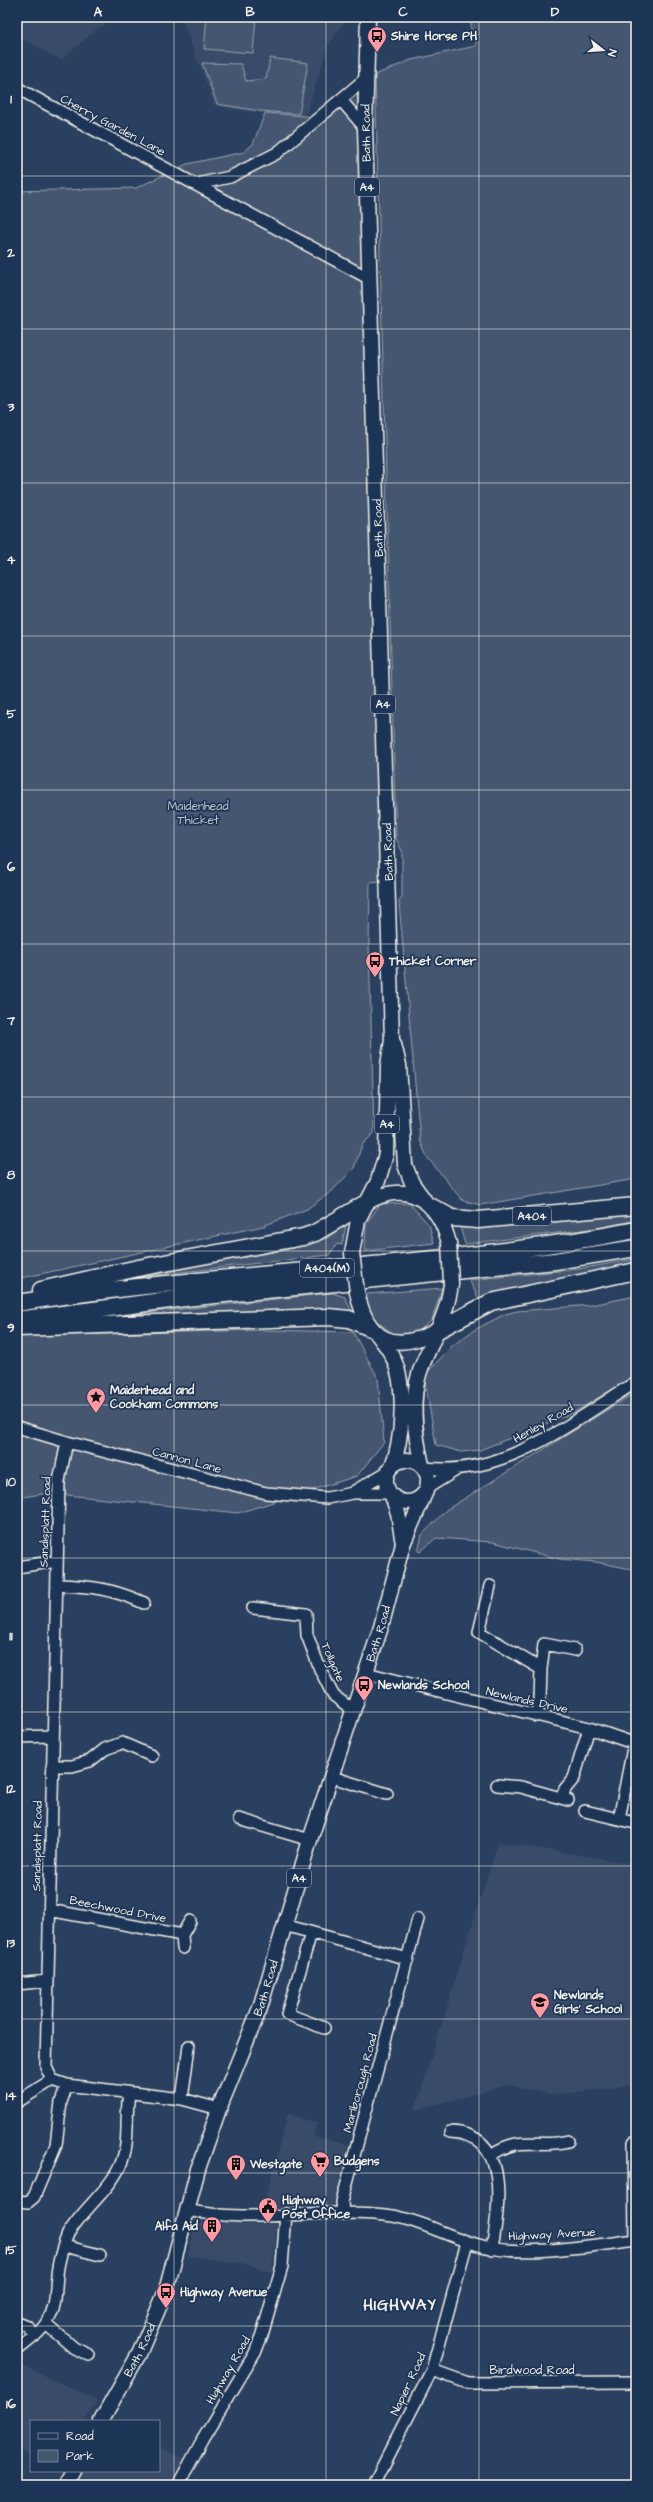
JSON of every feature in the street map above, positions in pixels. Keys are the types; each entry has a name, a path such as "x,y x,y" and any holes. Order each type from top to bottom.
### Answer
{"highway":[{"path":"17,1298 76,1281 303,1236 314,1233 366,1203"},
{"name":"A404","path":"428,1204 452,1218 478,1220 636,1206"},
{"name":"A404(M)","path":"17,1303 139,1286 534,1246 636,1230"},
{"name":"A404(M)","path":"17,1320 142,1303 555,1261 636,1248"},
{"path":"438,1330 491,1302 636,1271"},
{"path":"17,1328 336,1317 374,1331"}],"main road":[{"name":"Bath Road","path":"366,1203 378,1182 386,1154 388,1065 392,1040 365,128 368,17"},
{"name":"Bath Road","path":"392,1040 399,1065 405,1164 412,1183 428,1204"},
{"path":"394,1192 411,1194 428,1204 443,1226 449,1243 451,1284 447,1309 421,1369 417,1386 415,1434 423,1466 429,1480 426,1490 420,1498 408,1502 391,1495 386,1483 389,1469 400,1441 399,1377 394,1358 374,1331 357,1292 352,1253 356,1228 366,1203 394,1192"},
{"path":"374,1331 390,1340 405,1342 424,1337 438,1330"},
{"path":"389,1469 400,1460 409,1459 423,1466"},
{"name":"Bath Road","path":"102,2420 139,2354 166,2291 198,2169 219,2108 260,2008 310,1840 354,1711 404,1544 426,1490"},
{"name":"Bath Road","path":"391,1495 398,1513 404,1544"},
{"path":"66,2485 73,2472"}],"street":[{"path":"197,184 230,177 277,153 366,79"},
{"name":"Cherry Garden Lane","path":"17,88 197,184 370,279"},
{"path":"341,100 365,128"},
{"name":"Henley Road","path":"426,1490 457,1470 507,1458 561,1428 636,1382"},
{"name":"Cannon Lane","path":"17,1427 66,1442 266,1494 327,1498 353,1493 391,1495"},
{"name":"Sandisplatt Road","path":"52,2080 46,2067 48,1910 59,1481 66,1442"},
{"name":"Henley Road","path":"423,1466 457,1470"},
{"name":"Cannon Lane","path":"353,1493 389,1469"},
{"path":"17,1567 57,1562"},
{"path":"57,1585 94,1586 120,1592 144,1603"},
{"path":"490,1586 479,1632 541,1669"},
{"name":"Tollgate","path":"253,1608 306,1614 306,1635 333,1695 354,1711"},
{"path":"536,1716 540,1700 541,1669 544,1644 575,1650"},
{"name":"Newlands Drive","path":"366,1673 589,1728 635,1743"},
{"path":"497,1785 520,1787 566,1799 565,1789 574,1778 589,1728"},
{"path":"17,1737 52,1736"},
{"path":"52,1766 72,1766 90,1762 105,1749 122,1743 152,1756"},
{"path":"619,1819 635,1743"},
{"path":"332,1777 387,1794"},
{"path":"585,1811 635,1823"},
{"path":"239,1819 310,1840"},
{"name":"Beechwood Drive","path":"48,1910 182,1935"},
{"name":"Marlborough Road","path":"342,2214 342,2202 418,1919"},
{"path":"183,1948 182,1935 190,1921"},
{"path":"284,1925 408,1959"},
{"path":"311,1933 287,2014 324,2028"},
{"path":"17,1984 48,1981"},
{"path":"182,2099 189,2046"},
{"path":"17,2102 52,2080 66,2085 129,2094 182,2099 219,2108"},
{"path":"17,2201 28,2202 34,2197 48,2165 56,2145 61,2102 66,2085"},
{"path":"20,2347 35,2336 46,2324 57,2296 57,2275 64,2246 78,2218 115,2176 123,2160 126,2145 126,2109 129,2094"},
{"path":"450,2132 465,2132 478,2139 491,2155 496,2169 498,2186 492,2249"},
{"path":"491,2155 505,2145 517,2142 554,2144 568,2141"},
{"path":"634,2142 636,2240"},
{"name":"Highway Avenue","path":"187,2210 237,2215 342,2214 393,2216 419,2223 468,2242 492,2249 523,2251 636,2240"},
{"name":"Highway Road","path":"178,2485 203,2439 255,2353 262,2335 282,2266 286,2214"},
{"name":"Napier Road","path":"373,2485 432,2370 468,2242"},
{"path":"64,2246 100,2255"},
{"path":"17,2322 27,2326 35,2336"},
{"path":"46,2324 74,2348 89,2355"},
{"name":"Birdwood Road","path":"432,2370 468,2383 636,2382"}],"shaded area":[{"path":"17,17 118,17 97,29 61,60 21,38 17,42"},
{"path":"181,17 348,17 328,46 306,115 258,113 215,106"},
{"name":"Newlands Girls' School","path":"498,1842 636,1864 636,2085 553,2095 508,2085 415,2110"},
{"path":"288,2114 317,2123 313,2136 351,2146 335,2207 263,2208"},
{"path":"196,2222 277,2224 272,2272 241,2263 188,2256"},
{"path":"17,2363 97,2400 86,2420 30,2420 30,2456 17,2450"},
{"path":"160,2447 185,2460 170,2485 79,2485 74,2482 79,2472 160,2472"}],"green space":[{"path":"207,17 256,17 253,53 204,49"},
{"path":"471,17 636,17 636,1179 480,1205 462,1200 427,1157 420,1140 399,902 402,897 402,851 396,839 375,75 411,60 476,46 476,37 471,39"},
{"path":"270,58 308,63 299,114 260,111 217,104 202,63 241,64 246,81 266,79"},
{"name":"Maidenhead Thicket","path":"357,83 382,881 370,882 369,945 374,1133 362,1145 354,1168 332,1191 307,1209 263,1226 17,1279 17,191 136,188 187,164 244,152 253,144 265,113 317,117"},
{"path":"409,1203 429,1225 434,1243 365,1251 366,1224 380,1204"},
{"path":"636,1212 636,1220 598,1228 465,1244 460,1227"},
{"path":"346,1225 342,1245 337,1244 329,1255 137,1277 136,1275 285,1250 327,1238"},
{"path":"636,1259 636,1262 480,1301 469,1280 579,1269"},
{"path":"442,1288 432,1320 418,1332 393,1334 374,1319 365,1305 367,1294"},
{"path":"333,1293 345,1297 352,1312 136,1317 136,1314"},
{"path":"636,1296 636,1375 573,1413 480,1450 461,1452 436,1445 424,1376 452,1346 474,1330 505,1314 517,1311 591,1305"},
{"path":"262,1330 353,1332 378,1378 384,1442 357,1476 238,1513 48,1493 17,1498 17,1336"},
{"path":"636,1392 636,1570 596,1562 559,1559 493,1542 436,1538 420,1552 418,1551 422,1535 446,1510"}],"place":[{"name":"Shire Horse PH","path":"377,53"},
{"name":"Thicket Corner","path":"375,978"},
{"name":"Maidenhead and Cookham Commons","path":"96,1414"},
{"name":"Newlands School","path":"364,1702"},
{"name":"Newlands Girls' School","path":"540,2019"},
{"name":"Budgens","path":"320,2178"},
{"name":"Westgate","path":"236,2181"},
{"name":"Highway Post Office","path":"268,2224"},
{"name":"Alfa Aid","path":"212,2243"},
{"name":"Highway Avenue","path":"166,2309"}],"district":[{"name":"HIGHWAY","path":"400,2304"}]}
